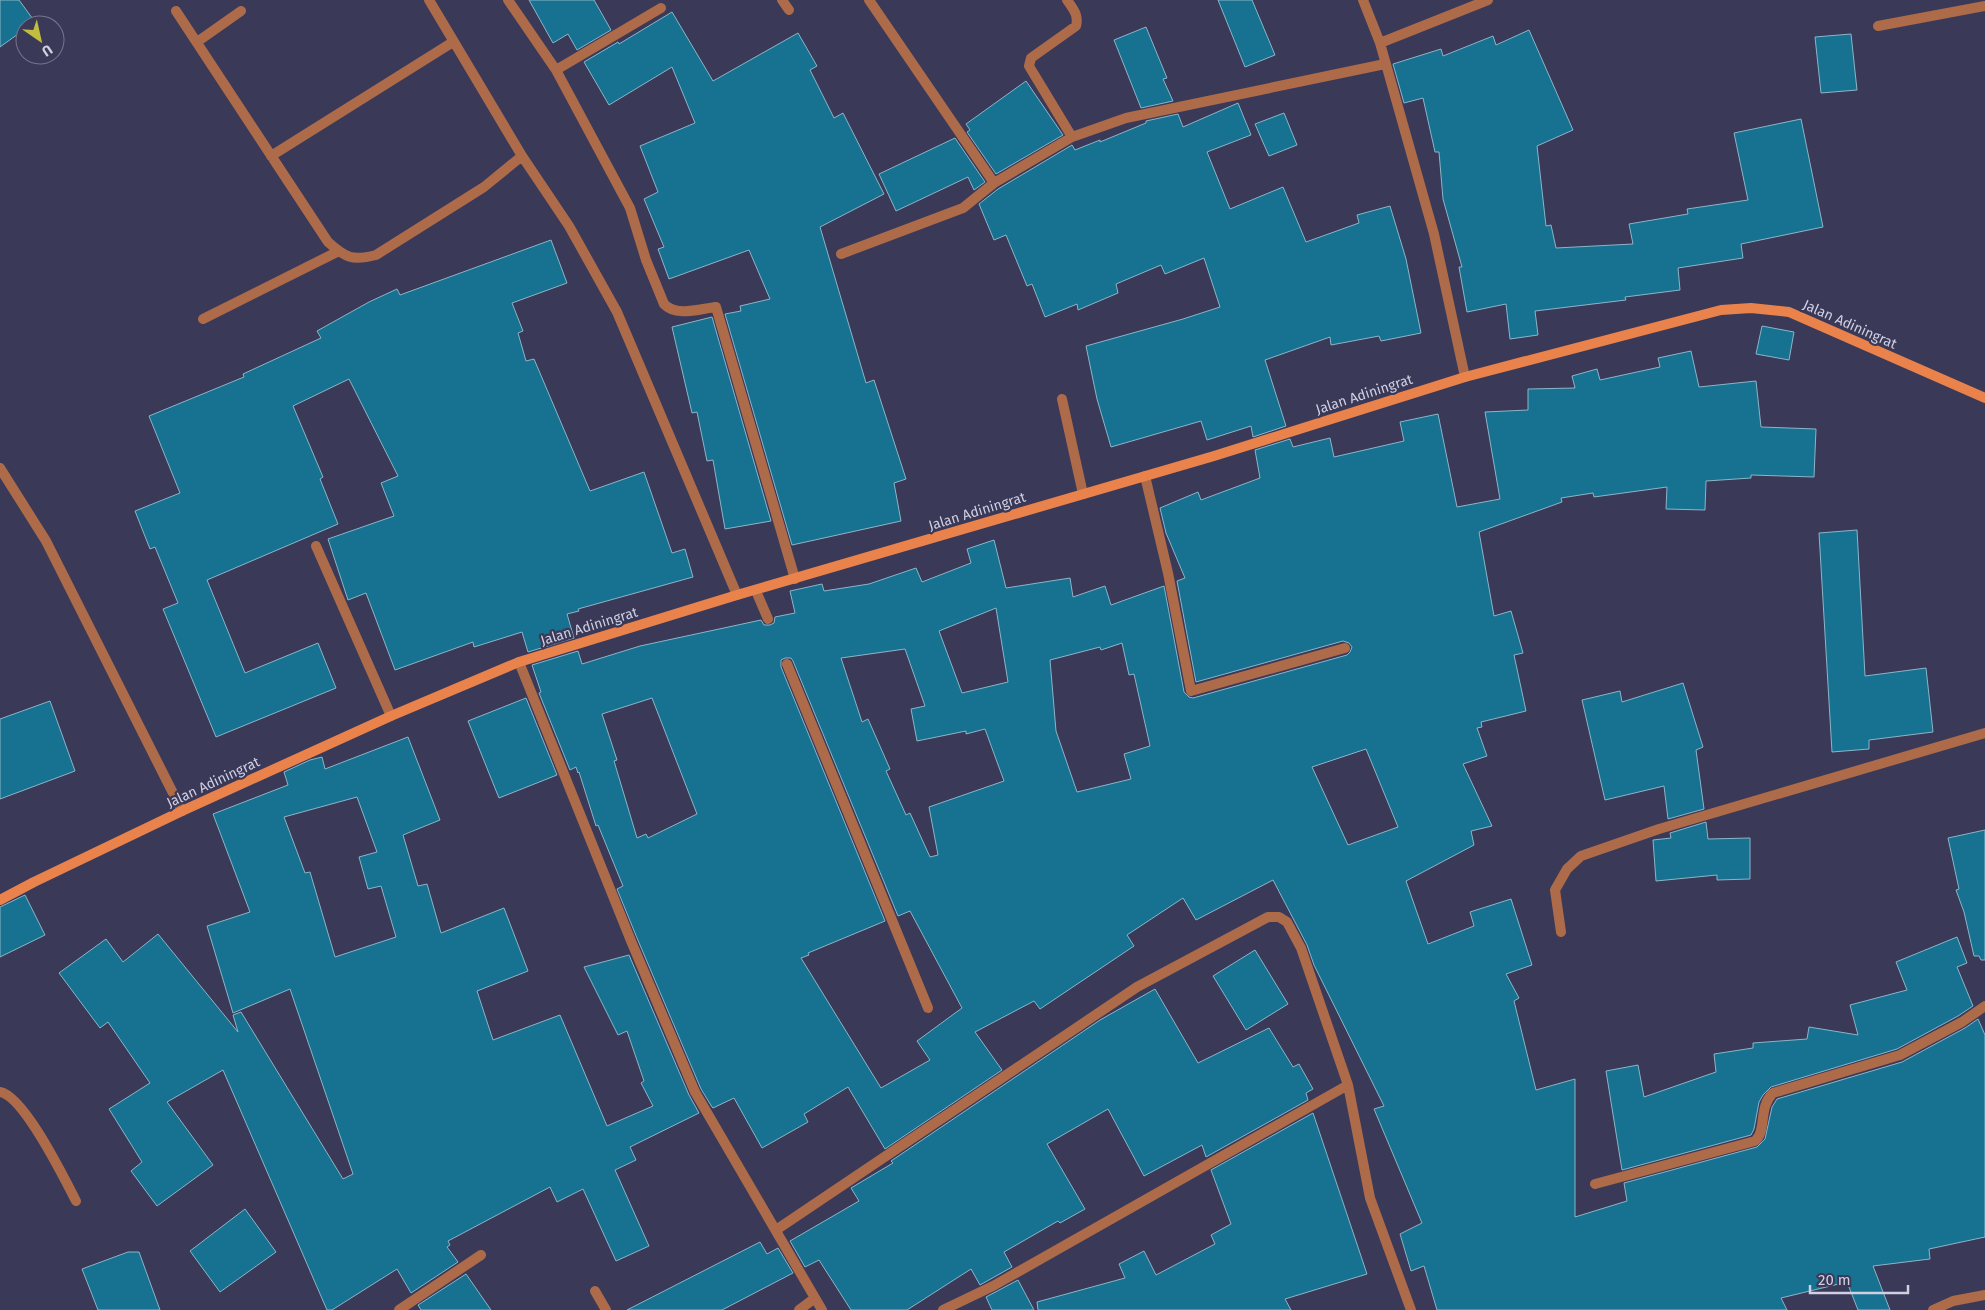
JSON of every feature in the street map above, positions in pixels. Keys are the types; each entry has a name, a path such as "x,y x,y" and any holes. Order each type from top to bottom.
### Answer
{"street":[{"path":"429,0 452,42 522,156 569,226 617,312 737,595"},
{"path":"508,0 556,70 630,208 646,260 664,304 675,312 716,307 796,579"},
{"path":"782,0 789,10"},
{"path":"869,0 994,183"},
{"path":"1067,0 1076,14 1078,20 1076,26 1031,58 1029,66 1072,137"},
{"path":"1363,0 1380,43 1434,234 1465,377"},
{"path":"1380,43 1488,0"},
{"path":"1878,26 1985,6"},
{"path":"556,70 661,8"},
{"path":"176,11 328,242 345,257 362,259 376,255 484,187 522,156"},
{"path":"197,42 241,11"},
{"path":"271,156 452,42"},
{"path":"841,254 963,208 994,183 1072,137 1126,118 1385,64"},
{"path":"203,319 339,251"},
{"name":"Jalan Adiningrat","path":"0,900 182,811 391,716 519,662 737,595 1145,476 1465,377 1721,310 1751,308 1789,312 1985,398"},
{"path":"1062,399 1083,494"},
{"path":"0,468 46,541 182,811"},
{"path":"1145,476 1168,573 1191,691 1345,648"},
{"path":"316,546 391,716"},
{"path":"756,590 768,619"},
{"path":"519,662 631,941 695,1092 822,1310"},
{"path":"787,664 928,1008"},
{"path":"1561,932 1555,890 1567,869 1580,856 1659,829 1985,733"},
{"path":"776,1230 1136,987 1268,918 1278,917 1287,922 1302,948 1348,1085 1370,1198 1411,1310"},
{"path":"1596,1184 1756,1141 1760,1134 1764,1104 1772,1093 1900,1056 1962,1022 1985,1006"},
{"path":"943,1310 993,1286 1348,1085"},
{"path":"0,1092 14,1100 39,1133 76,1201"},
{"path":"399,1310 481,1256"},
{"path":"595,1291 606,1310"},
{"path":"1933,1310 1953,1300 1985,1295"},
{"path":"799,1310 815,1298"}],"building":[{"path":"0,0 19,0 30,15 15,15 15,36 0,47"},
{"path":"529,0 594,0 611,30 577,50 568,34 553,43"},
{"path":"1218,0 1252,0 1275,55 1245,67"},
{"path":"672,12 713,81 798,33 817,66 810,70 834,118 843,113 884,194 820,227 866,383 874,380 906,479 894,483 901,521 792,545 725,314 741,311 740,306 770,299 749,250 669,279 658,249 664,247 644,199 658,192 640,146 695,123 672,67 609,105 584,62 618,42 619,44"},
{"path":"1146,27 1167,78 1163,79 1173,101 1141,108 1114,40"},
{"path":"1529,30 1573,130 1537,146 1546,226 1551,225 1556,248 1633,244 1629,224 1688,214 1687,209 1748,200 1734,133 1801,119 1823,227 1741,244 1743,258 1678,268 1680,290 1625,297 1626,300 1535,311 1538,335 1510,339 1506,304 1467,312 1459,267 1462,267 1443,199 1439,152 1435,152 1423,98 1404,103 1393,64 1441,49 1443,56 1493,36 1496,45"},
{"path":"1851,34 1857,90 1821,93 1815,37"},
{"path":"1026,81 1063,135 996,174 967,132 970,130 966,124"},
{"path":"1238,103 1251,135 1207,152 1230,209 1283,187 1306,242 1359,223 1357,215 1390,206 1406,259 1421,333 1381,341 1379,336 1331,345 1330,337 1265,360 1286,426 1253,437 1251,426 1207,440 1201,421 1111,447 1097,399 1086,346 1220,307 1204,258 1165,274 1161,265 1116,284 1118,293 1078,310 1077,304 1045,317 1032,284 1027,286 1006,235 994,240 979,204 998,189 1072,145 1075,150 1100,140 1100,142 1146,123 1146,121 1178,114 1183,127"},
{"path":"1284,113 1297,145 1269,156 1255,124"},
{"path":"955,138 985,182 974,190 968,177 896,211 879,174"},
{"path":"551,240 567,283 512,303 523,331 518,333 526,361 534,359 590,491 644,472 672,553 685,549 693,577 578,609 579,611 567,614 574,638 528,652 522,632 474,647 473,642 395,670 366,593 348,600 328,539 394,516 381,483 398,476 349,379 293,406 323,477 320,479 338,524 207,580 245,673 318,643 336,688 216,737 163,609 178,603 155,547 150,549 135,511 180,493 149,416 244,377 243,374 321,338 317,331 369,302 397,289 400,295"},
{"path":"712,317 771,521 725,529 713,460 707,461 697,412 692,413 672,327"},
{"path":"1762,326 1794,332 1789,360 1756,354"},
{"path":"1691,351 1699,387 1756,381 1761,427 1816,429 1814,477 1751,475 1751,478 1706,481 1705,510 1666,509 1667,487 1594,497 1593,493 1561,498 1562,502 1479,532 1494,616 1511,611 1523,653 1514,655 1526,711 1481,722 1482,727 1477,728 1487,756 1463,764 1492,826 1471,831 1474,845 1406,881 1428,944 1474,926 1470,912 1511,899 1532,965 1506,974 1519,998 1514,1001 1536,1090 1575,1079 1575,1217 1627,1201 1624,1183 1757,1147 1765,1139 1772,1107 1777,1099 1902,1062 1978,1019 1985,1035 1985,1237 1929,1249 1930,1259 1873,1266 1890,1310 1858,1310 1847,1282 1781,1298 1787,1310 1437,1310 1424,1266 1411,1271 1400,1234 1422,1223 1374,1109 1384,1106 1314,965 1307,945 1273,880 1196,920 1183,898 1127,935 1134,946 1040,1009 1034,1001 975,1032 1002,1070 885,1149 848,1087 804,1114 808,1122 762,1148 734,1098 712,1107 701,1089 617,889 623,886 598,825 596,826 579,772 576,767 570,770 539,693 541,692 532,665 578,651 582,664 640,646 761,620 764,625 770,625 774,623 775,617 795,613 790,591 822,584 824,591 869,584 916,568 922,582 971,563 967,549 994,540 1006,588 1070,578 1073,597 1105,586 1111,605 1164,586 1184,692 1193,698 1347,655 1352,647 1349,643 1343,641 1196,682 1177,581 1185,578 1166,533 1160,508 1198,492 1201,500 1260,478 1255,450 1290,439 1293,447 1330,438 1334,457 1404,441 1400,422 1438,414 1457,507 1500,499 1485,412 1528,410 1528,389 1575,388 1572,376 1597,369 1600,380 1660,367 1658,358","holes":["996,608 1008,682 962,693 939,631","1122,643 1129,675 1134,674 1150,746 1124,754 1131,779 1077,792 1056,731 1050,660 1100,647 1101,650","905,649 925,706 911,709 917,741 966,731 966,734 985,729 1004,781 929,807 938,855 930,857 910,813 906,815 886,771 890,769 868,719 862,722 841,658","791,658 898,916 910,911 962,1008 917,1041 930,1060 881,1088 801,958 809,955 808,953 885,921 781,667 781,660","652,698 697,814 648,838 646,834 637,838 614,761 617,760 602,714","1366,749 1398,827 1348,845 1312,767"]},
{"path":"1857,530 1865,676 1926,668 1933,732 1869,740 1869,749 1832,752 1819,533"},
{"path":"1683,683 1703,747 1696,750 1704,809 1668,819 1664,786 1605,800 1582,700 1620,691 1622,702"},
{"path":"526,698 557,775 499,798 468,721"},
{"path":"50,701 75,771 0,799 0,719"},
{"path":"408,737 440,820 403,835 418,886 427,884 441,933 504,908 528,971 477,991 493,1040 560,1015 607,1126 653,1106 641,1083 644,1081 627,1031 618,1035 584,967 629,955 689,1095 699,1113 630,1147 636,1160 615,1170 649,1246 616,1261 583,1189 557,1202 550,1187 448,1241 450,1245 447,1247 458,1262 411,1293 397,1269 332,1310 327,1310 223,1070 167,1102 213,1165 157,1206 131,1171 142,1162 109,1109 150,1083 108,1022 100,1028 59,973 106,939 123,962 158,934 238,1032 233,1015 241,1012 343,1179 353,1174 290,989 233,1013 207,926 250,912 213,814 288,785 284,772 310,760 322,757 325,769","holes":["357,797 377,852 359,857 368,889 381,886 396,937 335,957 310,872 305,873 284,817"]},
{"path":"1706,822 1708,839 1750,838 1750,879 1717,880 1717,875 1656,881 1653,840 1671,838 1670,833"},
{"path":"1985,830 1985,960 1981,960 1979,956 1974,956 1964,912 1956,890 1959,889 1948,838"},
{"path":"25,895 45,935 0,957 0,907"},
{"path":"1957,937 1967,963 1957,967 1973,1006 1897,1049 1771,1087 1759,1102 1754,1129 1751,1135 1622,1170 1606,1071 1638,1065 1644,1097 1716,1072 1714,1054 1753,1048 1753,1043 1807,1039 1809,1027 1858,1035 1850,1005 1907,990 1896,962"},
{"path":"1255,950 1288,1004 1246,1030 1213,976"},
{"path":"1155,989 1198,1063 1269,1028 1293,1067 1299,1064 1313,1089 1306,1093 1308,1100 1206,1157 1202,1145 1144,1176 1108,1109 1047,1144 1085,1209 1060,1223 1058,1221 1004,1252 1012,1267 980,1285 971,1269 907,1310 851,1310 819,1260 805,1267 790,1241 859,1201 851,1188 893,1163 891,1161 1100,1020"},
{"path":"1313,1113 1367,1274 1285,1299 1291,1310 1038,1310 1037,1302 1125,1278 1119,1264 1144,1251 1156,1275 1215,1244 1211,1235 1231,1224 1211,1170"},
{"path":"245,1209 276,1252 220,1292 190,1251"},
{"path":"760,1242 767,1254 778,1248 793,1273 722,1310 627,1310"},
{"path":"128,1252 139,1252 160,1310 98,1310 82,1269"},
{"path":"466,1274 491,1310 421,1310 418,1305"},
{"path":"1018,1280 1034,1310 992,1310 986,1297"}]}
